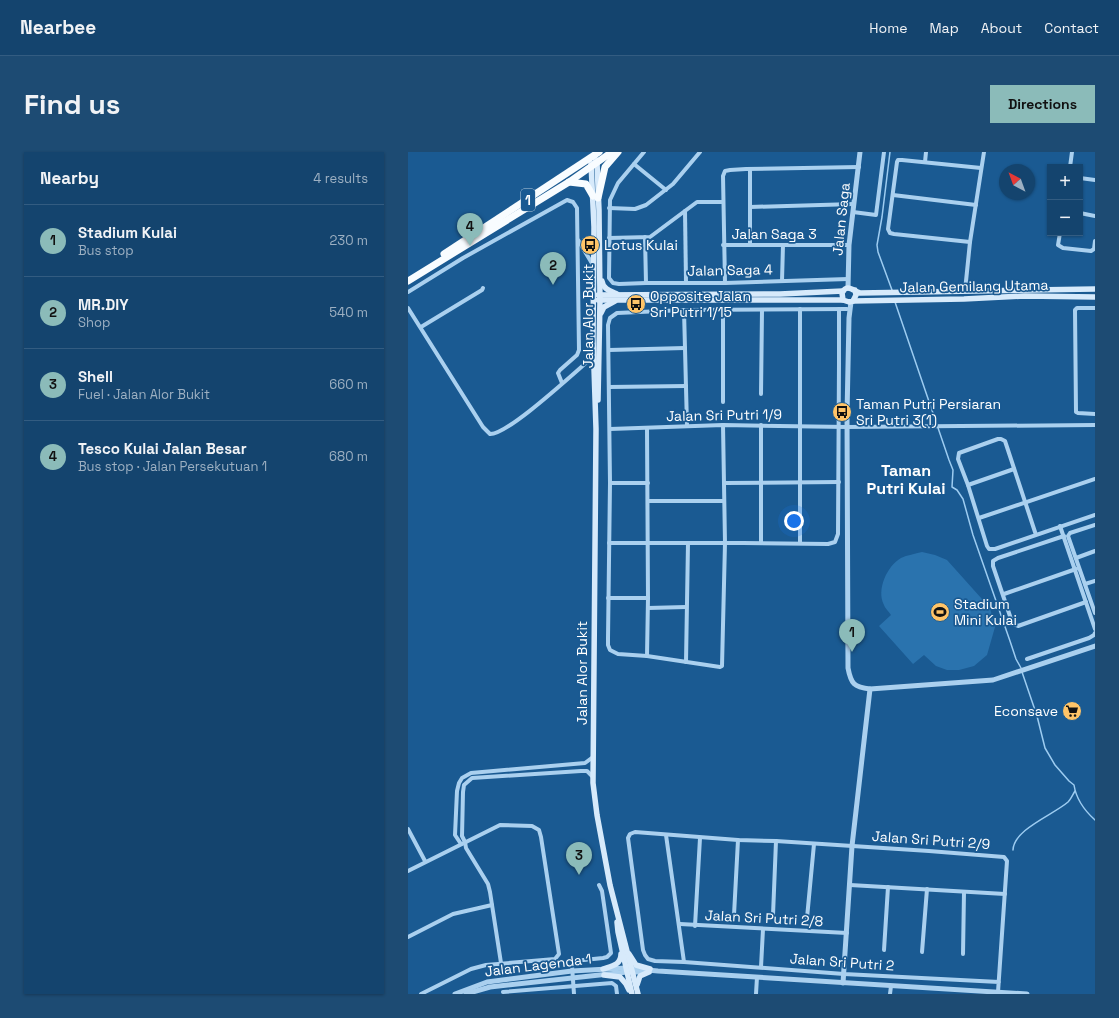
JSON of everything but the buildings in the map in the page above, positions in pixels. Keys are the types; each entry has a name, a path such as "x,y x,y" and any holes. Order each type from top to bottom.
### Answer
{"highway":[{"name":"1","path":"408,276 594,159 612,152"},
{"path":"595,197 605,167 618,152"},
{"name":"1","path":"408,281 569,182 594,159"},
{"path":"569,182 586,184 595,197"}],"main road":[{"name":"Jalan Alor Bukit","path":"594,159 594,227 597,268 597,297 594,356 596,429 593,777 597,815 634,993"},
{"path":"597,268 602,285 606,290 617,294"},
{"path":"597,297 617,294 780,294 842,291 848,288 854,290 856,295 848,301 842,296 842,291"},
{"name":"Jalan Gemilang Utama","path":"854,290 860,293 883,293 1095,289"},
{"name":"Jalan Gemilang Utama","path":"597,297 618,301 848,301 964,299 1024,296 1095,297"},
{"name":"Jalan Alor Bukit","path":"596,429 600,352 600,317 597,297"},
{"path":"600,317 604,308 618,301"},
{"path":"623,943 636,965 650,971"},
{"path":"604,972 615,966 621,960 623,943"},
{"path":"634,993 640,976 650,971"},
{"path":"604,972 620,977 634,993"}],"street":[{"path":"644,152 618,183 610,200 609,238 653,236 698,202 723,202"},
{"path":"609,208 640,208 674,184 700,152"},
{"name":"Jalan Saga","path":"848,288 849,245 860,152"},
{"path":"853,212 876,215 884,152"},
{"path":"925,162 926,152"},
{"path":"965,291 970,242 984,152"},
{"path":"1070,164 1072,152"},
{"path":"970,242 890,233 888,229 897,162 898,160 981,168"},
{"path":"634,164 666,190"},
{"path":"725,283 723,245 724,173 730,170 750,169 858,167"},
{"path":"750,169 750,245"},
{"path":"1083,178 1095,180"},
{"path":"893,195 976,205"},
{"path":"408,292 467,256 567,200 573,202 577,208 579,350 577,355 558,373 562,383"},
{"path":"750,207 854,204"},
{"path":"686,211 686,282"},
{"path":"1083,214 1095,216"},
{"path":"1060,236 1058,246 1063,248 1091,251 1094,249 1095,241"},
{"path":"645,237 646,283"},
{"name":"Jalan Saga 4","path":"609,238 609,278 613,283 725,283 848,279"},
{"path":"578,240 597,268"},
{"name":"Jalan Saga 3","path":"723,245 849,245"},
{"path":"782,245 782,281"},
{"path":"421,327 483,288"},
{"path":"848,301 847,310 849,318"},
{"path":"848,301 848,668 851,680 855,686 858,688 870,689 993,680 1095,646"},
{"path":"408,308 483,427 490,434 499,433 525,415 600,352"},
{"path":"1095,308 1077,308 1075,310 1076,412 1095,414"},
{"path":"800,309 800,543"},
{"path":"609,543 828,544 835,542 838,534 839,309"},
{"path":"722,425 725,483 725,543 722,666 720,667 647,656 618,654 610,650 608,645 610,429 608,325 610,318 617,313 684,310 847,310"},
{"path":"684,310 687,426"},
{"path":"723,310 723,402"},
{"path":"761,394 762,310"},
{"path":"609,350 685,348"},
{"path":"609,387 686,386"},
{"name":"Jalan Sri Putri 1/9","path":"610,429 722,425 847,427 1095,425"},
{"path":"760,544 761,425"},
{"path":"647,428 647,656"},
{"path":"1036,534 1004,441 1001,439 962,452 958,455 987,546 993,549 1095,515"},
{"path":"968,485 1014,469"},
{"path":"979,518 1095,479"},
{"path":"725,483 838,482"},
{"path":"610,483 648,483"},
{"path":"648,501 724,501"},
{"path":"1086,602 1015,626 1012,622 993,563 995,560 1095,525"},
{"path":"1060,526 1076,558 1095,613"},
{"path":"1066,536 1095,629"},
{"path":"686,662 688,543"},
{"path":"1076,558 1095,551"},
{"path":"1004,594 1076,569"},
{"path":"1085,584 1095,581"},
{"path":"608,598 648,598"},
{"path":"648,608 686,607"},
{"path":"1027,658 1095,634"},
{"path":"843,983 852,846 870,689"},
{"path":"466,848 460,844 455,835 457,791 462,778 471,772 585,763 593,757"},
{"path":"501,963 488,884 466,848 462,833 464,785 472,778 585,770 593,777"},
{"path":"408,871 425,861 500,825 532,826 539,830 558,943 559,954 555,959 486,965 471,969 421,994"},
{"path":"408,829 425,861"},
{"name":"Jalan Sri Putri 2/9","path":"645,955 628,838 630,834 635,832 700,838 776,841 1001,856 1006,859 1005,894"},
{"path":"666,835 680,924 684,962"},
{"path":"695,926 700,838"},
{"path":"734,915 738,840"},
{"path":"773,915 776,841"},
{"path":"807,918 814,844"},
{"path":"574,994 572,963 574,961 607,957 611,953 602,891 599,885"},
{"path":"850,885 1005,894 998,992"},
{"path":"884,950 888,887"},
{"path":"922,952 927,889"},
{"path":"963,954 964,892"},
{"path":"408,937 453,914 492,905"},
{"name":"Jalan Sri Putri 2/8","path":"680,924 847,933"},
{"path":"761,967 763,929"},
{"name":"Jalan Sri Putri 2","path":"645,955 648,959 655,962 684,962 844,974 999,982"},
{"name":"Jalan Lagenda 1","path":"455,994 487,982 572,971 604,972 629,970 1027,994"},
{"name":"Jalan Lagenda 1","path":"466,994 490,987 573,979 604,972"},
{"path":"756,994 757,977"},
{"path":"502,980 503,993 612,983 616,986 617,994"},
{"path":"890,994 891,986"}],"shaded area":[{"name":"Stadium Mini Kulai","path":"922,552 947,560 990,608 995,627 987,655 974,666 959,670 947,670 936,666 924,655 913,664 879,626 891,615 885,606 881,592 887,572 901,558"}],"waterway":[{"path":"890,152 877,245 878,252 892,290"},
{"path":"895,302 953,470 952,487 957,490 963,499 973,535 1016,659 1021,668"},
{"path":"1022,672 1037,716 1045,748 1055,765 1074,785 1082,804 1095,820"},
{"path":"1013,850 1015,842 1020,835 1035,823 1068,802 1075,791"}],"place":[{"name":"Lotus Kulai","path":"590,245"},
{"name":"Tesco Kulai Jalan Besar","path":"470,246"},
{"name":"MR.DIY","path":"553,285"},
{"name":"Opposite Jalan Sri Putri 1/15","path":"636,304"},
{"name":"Taman Putri Persiaran Sri Putri 3(1)","path":"842,412"},
{"name":"Stadium Mini Kulai","path":"940,612"},
{"name":"Stadium Kulai","path":"852,652"},
{"name":"Econsave","path":"1072,711"},
{"name":"Shell","path":"579,875"}],"district":[{"name":"Taman Putri Kulai","path":"906,479"}]}
